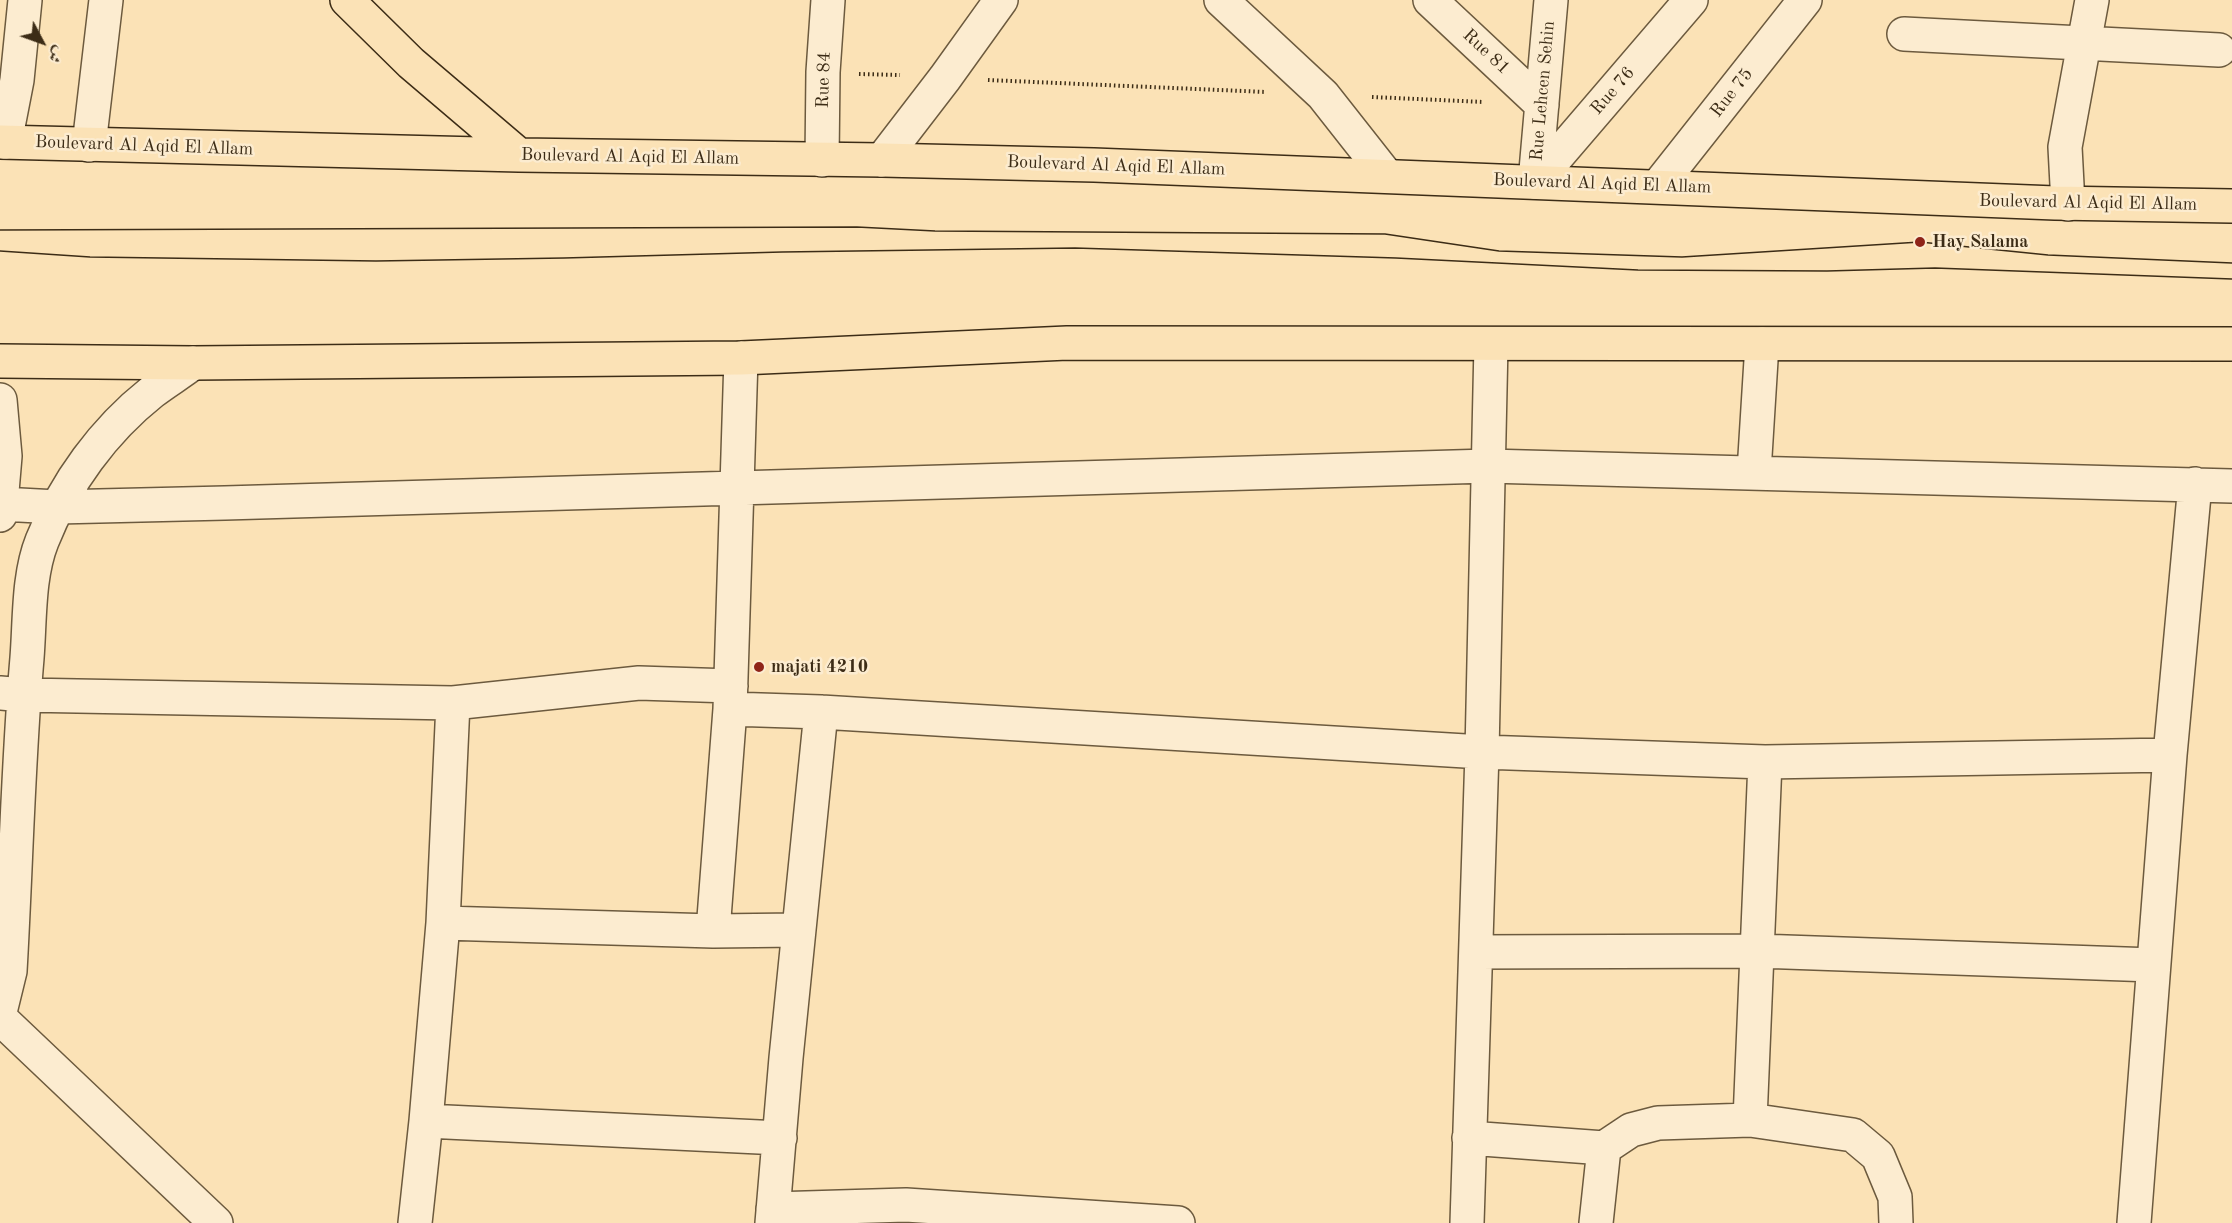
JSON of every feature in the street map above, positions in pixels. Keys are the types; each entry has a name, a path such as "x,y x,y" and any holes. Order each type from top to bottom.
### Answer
{"main road":[{"path":"347,0 411,63 519,156"},
{"name":"Boulevard Al Aqid El Allam","path":"3,142 519,156 882,160 1386,175 2068,204 2232,206"},
{"path":"0,361 193,363 741,358 1067,343 2232,344"}],"street":[{"path":"3,142 8,71 25,0"},
{"path":"89,145 106,0"},
{"name":"Rue 84","path":"822,160 823,72 828,0"},
{"path":"882,160 1001,0"},
{"path":"1221,0 1323,95 1386,175"},
{"name":"Rue 81","path":"1430,0 1542,105"},
{"name":"Rue Lehcen Sehin","path":"1535,182 1551,0"},
{"name":"Rue 76","path":"1535,182 1691,0"},
{"name":"Rue 75","path":"1658,186 1805,0"},
{"path":"2068,204 2065,147 2092,0"},
{"path":"1904,34 2219,50"},
{"path":"1467,1223 1482,752 1491,344"},
{"path":"1755,472 1762,344"},
{"path":"713,930 730,697 741,358"},
{"path":"0,1012 10,971 12,694 41,543 57,507 84,464 115,426 152,392 193,363"},
{"path":"0,400 5,456 1,509 1488,466 2232,486"},
{"path":"2134,1223 2170,755 2195,484"},
{"path":"12,694 453,703 639,683 821,711 1482,752 1766,762 2170,755"},
{"path":"415,1223 443,923 453,703"},
{"path":"821,711 772,1216 906,1205 1178,1223"},
{"path":"1750,1120 1766,762"},
{"path":"443,923 798,930"},
{"path":"1476,952 1758,951 2153,965"},
{"path":"0,1018 216,1223"},
{"path":"1469,1138 1604,1148 1630,1130 1658,1123 1750,1120 1853,1135 1878,1156 1895,1197 1896,1223"},
{"path":"426,1121 780,1138"},
{"path":"1596,1223 1604,1148"},
{"path":"906,1205 935,1223"}],"path":[{"path":"823,72 1486,102"}],"tram line":[{"path":"0,230 857,227 935,231 1385,234 1499,251 1682,257 1920,242 2048,255 2232,263"},
{"path":"0,251 90,257 376,261 1075,248 1396,258 1638,270 1827,271 1935,268 2232,279"}],"place":[{"name":"Hay Salama","path":"1920,242"},
{"name":"majati 4210","path":"759,667"}]}
